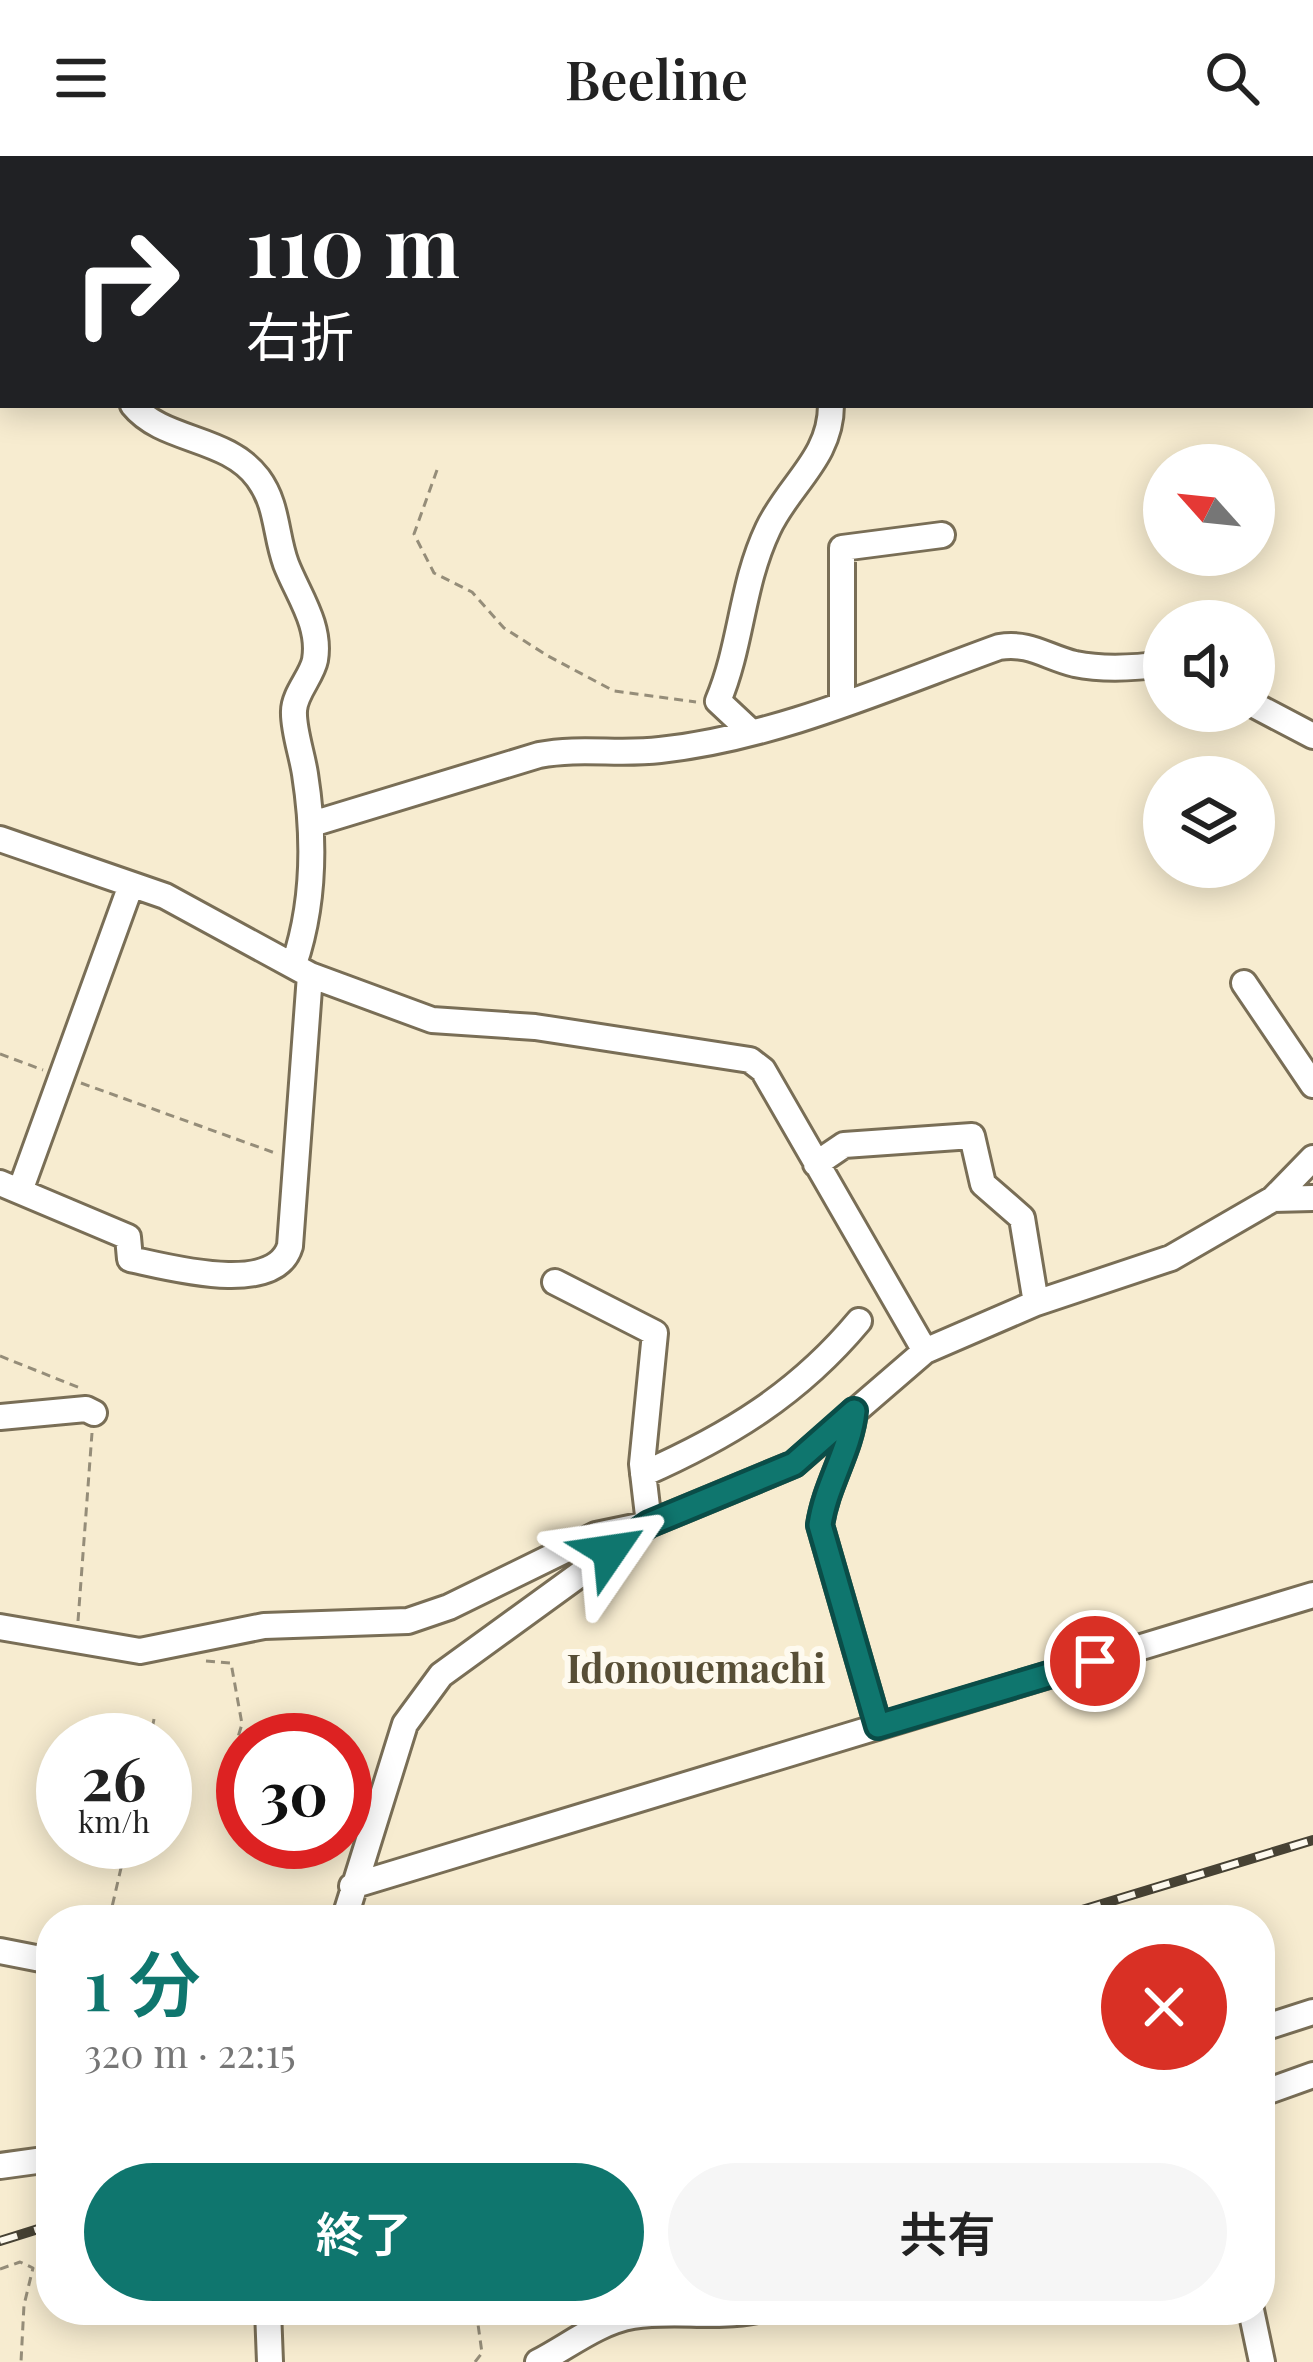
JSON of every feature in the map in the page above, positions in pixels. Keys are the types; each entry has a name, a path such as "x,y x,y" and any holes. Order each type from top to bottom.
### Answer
{"street":[{"path":"131,885 10,1187 128,1237 130,1259 200,1275 268,1271 286,1257 290,1246 313,824 293,711 315,661 315,641 305,602 286,565 274,504 242,462 197,437 148,419 136,408"},
{"path":"749,730 718,701 736,659 741,602 764,539 818,458 829,434 831,408"},
{"path":"842,704 842,548 942,535"},
{"path":"313,824 539,754 569,749 660,750 749,730 842,704 1016,644 1073,663 1143,664"},
{"path":"1275,715 1309,730"},
{"path":"0,839 165,896 302,970 433,1020 731,1053 763,1070 925,1351"},
{"path":"1244,983 1313,1085"},
{"path":"815,1164 844,1145 972,1136 983,1184 1022,1218 1036,1303"},
{"path":"0,1627 140,1651 264,1626 408,1621 448,1607 596,1535 649,1524 794,1464 925,1351 1036,1303 1171,1258 1273,1199 1313,1158"},
{"path":"1273,1199 1313,1198"},
{"path":"555,1282 655,1333 643,1474 649,1524"},
{"path":"643,1474 723,1439 770,1409 859,1321"},
{"path":"0,1417 86,1409 94,1413"},
{"path":"854,1411 852,1436 825,1493 820,1525 878,1726"},
{"path":"348,1905 405,1724 429,1687 649,1524"},
{"path":"352,1886 1313,1595"},
{"path":"0,1952 36,1958"},
{"path":"1275,2024 1313,2012"},
{"path":"1275,2088 1313,2074"},
{"path":"0,2166 36,2160"},
{"path":"269,2325 270,2362"},
{"path":"538,2362 563,2356 616,2325"},
{"path":"1254,2325 1262,2362"}],"path":[{"path":"437,470 414,534 434,573 472,592 504,628 614,691 674,703 718,701"},
{"path":"0,1054 42,1069"},
{"path":"63,1077 294,1160"},
{"path":"0,1357 79,1388"},
{"path":"76,1641 94,1413"},
{"path":"187,1659 231,1663 240,1713"},
{"path":"113,1905 121,1869"},
{"path":"0,2269 20,2262 33,2268 24,2306 21,2362"},
{"path":"476,2362 482,2353 478,2325"}],"railway":[{"path":"1098,1905 1313,1840"},
{"path":"0,2241 36,2230"}],"district":[{"name":"Idonouemachi","path":"696,1667"}],"route":[{"path":"610,1551 649,1524 794,1464 854,1411 852,1436 825,1493 820,1525 878,1726 1095,1661"}]}
